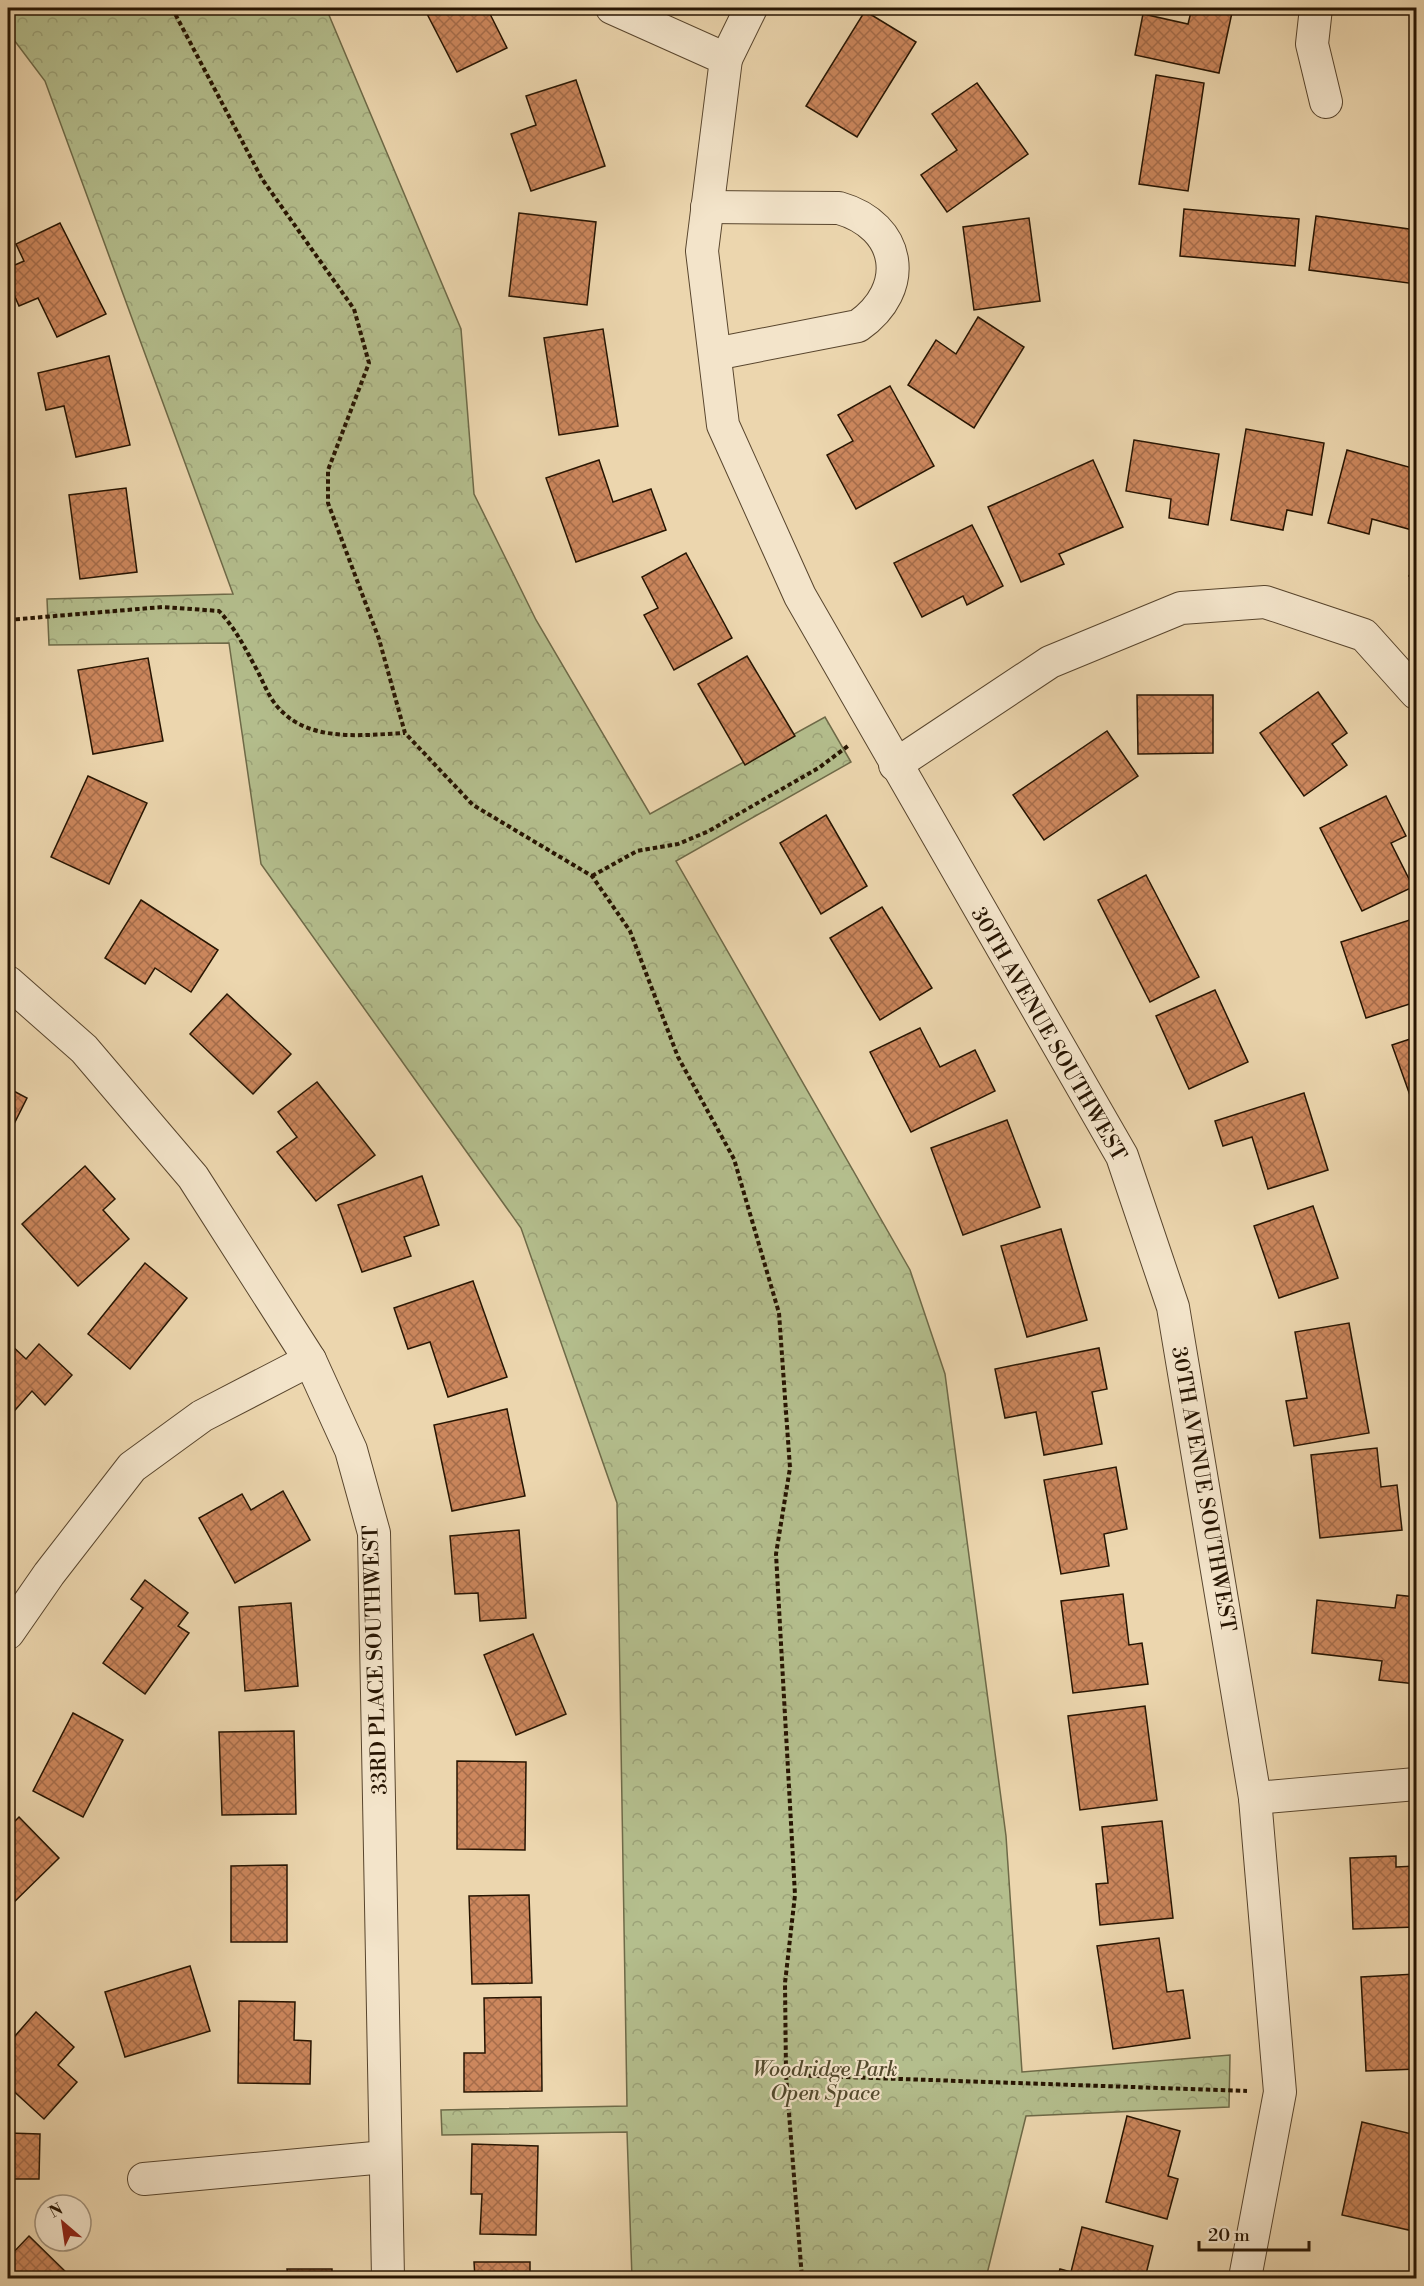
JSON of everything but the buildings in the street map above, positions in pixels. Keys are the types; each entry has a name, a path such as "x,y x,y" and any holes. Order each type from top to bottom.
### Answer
{"street":[{"path":"612,8 726,59"},
{"name":"30TH AVENUE SOUTHWEST","path":"751,8 726,59 702,251 723,425 800,596 895,765 1122,1156 1173,1307 1255,1798 1280,2092 1255,2276"},
{"path":"1316,8 1312,44 1326,102"},
{"path":"707,207 839,208 855,213 871,223 883,236 890,251 894,269 891,286 884,302 873,316 858,326 715,354"},
{"path":"895,765 1050,662 1181,608 1265,602 1364,635 1416,693"},
{"name":"33RD PLACE SOUTHWEST","path":"8,982 84,1049 193,1177 310,1360 351,1450 374,1533 379,1691 388,2278"},
{"path":"8,1633 49,1574 132,1467 202,1416 310,1360"},
{"path":"1255,1798 1416,1784"},
{"path":"144,2179 385,2157"}],"path":[{"path":"172,8 262,178 354,309 369,363 328,470 328,503 379,639 405,733 473,805 591,876 630,931 678,1058 734,1159 779,1313 790,1468 776,1554 795,1895 785,1983 786,2074 802,2278"},
{"path":"8,620 163,607 219,611 234,627 273,701 285,714 308,729 345,735 405,733"},
{"path":"591,876 637,851 678,844 709,831 820,767 873,726"},
{"path":"786,2074 1280,2092"}],"green space":[{"name":"Woodridge Park Open Space","path":"8,8 326,8 461,329 474,494 536,620 650,814 825,717 851,762 676,861 910,1270 945,1374 1006,1836 1022,2072 1230,2055 1229,2107 1026,2116 986,2278 632,2278 627,2132 442,2135 441,2110 627,2106 617,1503 521,1228 261,864 229,643 49,645 47,599 233,594 45,81 8,32"}]}
